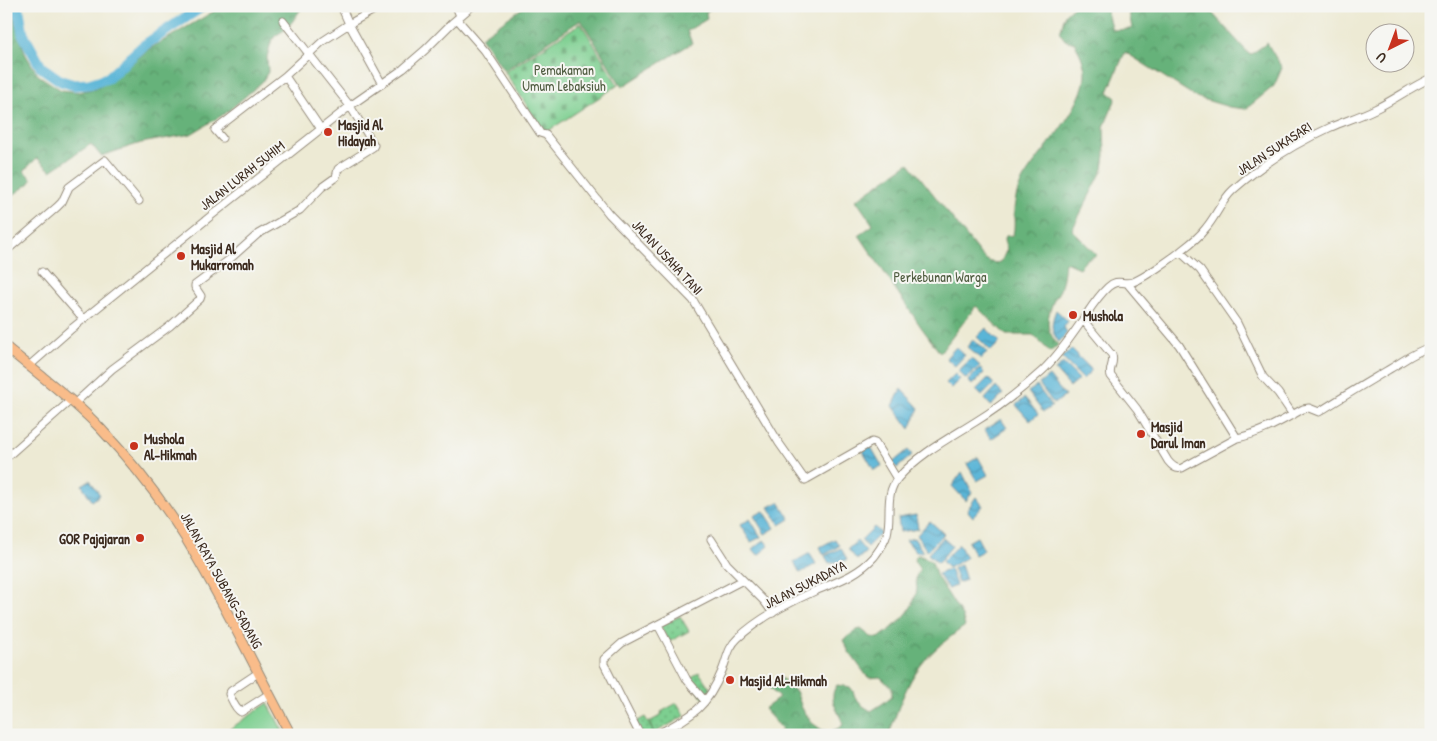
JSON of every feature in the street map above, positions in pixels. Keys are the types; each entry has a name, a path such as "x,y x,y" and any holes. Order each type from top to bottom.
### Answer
{"main road":[{"name":"JALAN RAYA SUBANG-SADANG","path":"6,347 100,427 174,520 209,580 291,735"}],"street":[{"path":"341,6 382,84"},
{"path":"222,138 215,130 285,76 328,37 381,6"},
{"name":"JALAN USAHA TANI","path":"456,6 459,17 486,52 540,133 546,135 609,214 693,300 779,443 804,479 807,480 872,442 878,446 897,479"},
{"name":"JALAN LURAH SUHIM","path":"29,366 83,319 204,221 350,106 411,62 472,6"},
{"path":"6,458 107,373 170,326 200,299 201,296 195,285 233,257 258,234 300,210 322,187 336,177 338,169 373,147 374,145 350,106 283,21"},
{"path":"285,76 321,129"},
{"name":"JALAN SUKASARI","path":"1128,283 1136,280 1180,252 1205,229 1231,191 1256,172 1328,128 1374,110 1431,78"},
{"path":"6,252 57,207 69,187 105,160 139,201"},
{"path":"1180,252 1200,270 1238,323 1263,377 1278,393 1293,414"},
{"path":"42,272 83,319"},
{"name":"JALAN SUKADAYA","path":"656,735 693,714 706,701 720,675 730,646 742,634 773,612 851,575 871,560 887,538 889,497 897,479 920,457 977,421 1034,380 1063,348 1095,302 1109,286 1123,281 1128,283"},
{"path":"1128,283 1180,345 1237,438"},
{"path":"1083,320 1112,355 1111,376 1137,410 1168,461 1178,469 1237,438 1261,431 1293,414 1308,408 1320,412 1414,353 1431,347"},
{"path":"711,539 728,564 773,612"},
{"path":"640,735 603,661 608,654 622,643 743,580"},
{"path":"658,625 687,680 706,701"},
{"path":"258,673 229,694 238,710 242,712 269,694"}],"green space":[{"path":"6,6 12,6 15,24 26,55 38,75 61,90 79,92 97,88 110,81 149,49 223,6 303,6 286,29 275,36 271,42 267,57 268,72 262,82 226,113 191,134 141,143 101,156 91,144 51,171 37,158 24,171 32,179 30,183 6,200"},
{"path":"525,6 714,6 706,12 707,19 687,31 692,43 622,87 581,20 504,71 481,37"},
{"name":"Perkebunan Warga","path":"1074,6 1105,6 1112,30 1132,29 1128,6 1206,6 1250,55 1267,43 1282,68 1274,86 1246,109 1229,107 1196,97 1125,52 1108,92 1116,98 1104,127 1105,155 1103,169 1072,230 1097,255 1087,259 1079,268 1065,262 1061,287 1048,318 1049,329 1058,345 1050,352 1033,335 1006,335 976,306 940,353 859,235 873,225 856,200 909,163 981,255 990,262 1001,262 1007,249 1004,241 1006,236 1013,235 1015,205 1021,183 1070,114 1084,85 1085,71 1080,53 1075,43 1065,40 1060,33 1065,14"},
{"name":"Pemakaman Umum Lebaksiuh","path":"581,23 618,85 545,133 505,72"},
{"path":"918,555 932,562 936,575 962,616 965,626 936,649 916,672 902,698 889,735 776,735 782,729 764,709 779,698 768,687 781,678 796,691 802,708 812,723 822,730 830,732 841,727 843,724 833,700 834,690 837,685 850,687 855,697 863,706 871,711 892,696 892,688 880,677 869,678 866,675 849,652 843,640 861,629 871,637 879,638 905,616 911,607 916,593 916,577 920,570 914,560"},
{"path":"680,616 689,631 669,642 660,626"},
{"path":"699,672 711,690 705,700 688,680"},
{"path":"268,703 285,735 221,735"},
{"path":"677,703 685,716 654,733 649,722 662,715 661,712"},
{"path":"645,717 654,733 651,735 643,735 636,722"}],"water":[{"path":"1056,310 1068,321 1064,327 1067,333 1059,342 1052,327"},
{"path":"986,328 1000,342 991,351 977,337"},
{"path":"973,340 987,352 981,359 967,347"},
{"path":"956,347 965,355 955,366 946,358"},
{"path":"1071,349 1092,370 1083,379 1062,358"},
{"path":"972,358 980,366 966,379 958,371"},
{"path":"1063,363 1079,379 1070,387 1055,370"},
{"path":"980,368 984,373 972,385 968,381"},
{"path":"955,374 960,379 951,388 946,383"},
{"path":"1049,376 1065,396 1054,404 1039,384"},
{"path":"988,378 994,384 982,396 976,390"},
{"path":"1037,386 1052,406 1043,412 1028,392"},
{"path":"996,387 1003,394 991,406 985,399"},
{"path":"901,389 919,408 910,429 893,406"},
{"path":"1025,398 1038,414 1030,421 1016,405"},
{"path":"1001,419 1007,428 991,439 985,430"},
{"path":"871,447 882,466 874,470 863,451"},
{"path":"908,450 912,455 897,468 892,463"},
{"path":"978,457 988,475 977,481 967,464"},
{"path":"962,472 972,492 966,501 952,486"},
{"path":"90,480 100,495 92,501 82,485"},
{"path":"976,497 983,506 973,517 967,510"},
{"path":"779,502 790,519 780,525 769,507"},
{"path":"764,511 775,528 765,534 754,516"},
{"path":"916,515 918,529 900,532 898,518"},
{"path":"750,519 761,537 751,542 740,525"},
{"path":"930,521 944,534 927,551 917,535"},
{"path":"874,527 881,533 867,547 861,540"},
{"path":"977,537 984,550 975,555 968,542"},
{"path":"914,538 923,552 916,552 906,540"},
{"path":"943,538 952,546 938,563 928,554"},
{"path":"835,539 839,546 824,555 820,547"},
{"path":"764,540 769,546 758,555 753,549"},
{"path":"857,541 866,552 857,560 848,549"},
{"path":"959,544 966,558 948,568 942,561"},
{"path":"841,548 847,560 829,563 825,556"},
{"path":"810,553 816,564 800,573 794,562"},
{"path":"961,565 966,580 958,583 953,568"},
{"path":"950,569 956,585 948,589 938,574"}],"waterway":[{"path":"18,6 23,34 41,67 61,81 74,85 89,84 108,78 143,46 203,6"}],"place":[{"name":"Masjid Al Hidayah","path":"328,132"},
{"name":"Masjid Al Mukarromah","path":"181,256"},
{"name":"Mushola","path":"1073,315"},
{"name":"Masjid Darul Iman","path":"1141,434"},
{"name":"Mushola Al-Hikmah","path":"134,446"},
{"name":"GOR Pajajaran","path":"140,538"},
{"name":"Masjid Al-Hikmah","path":"730,680"}]}
